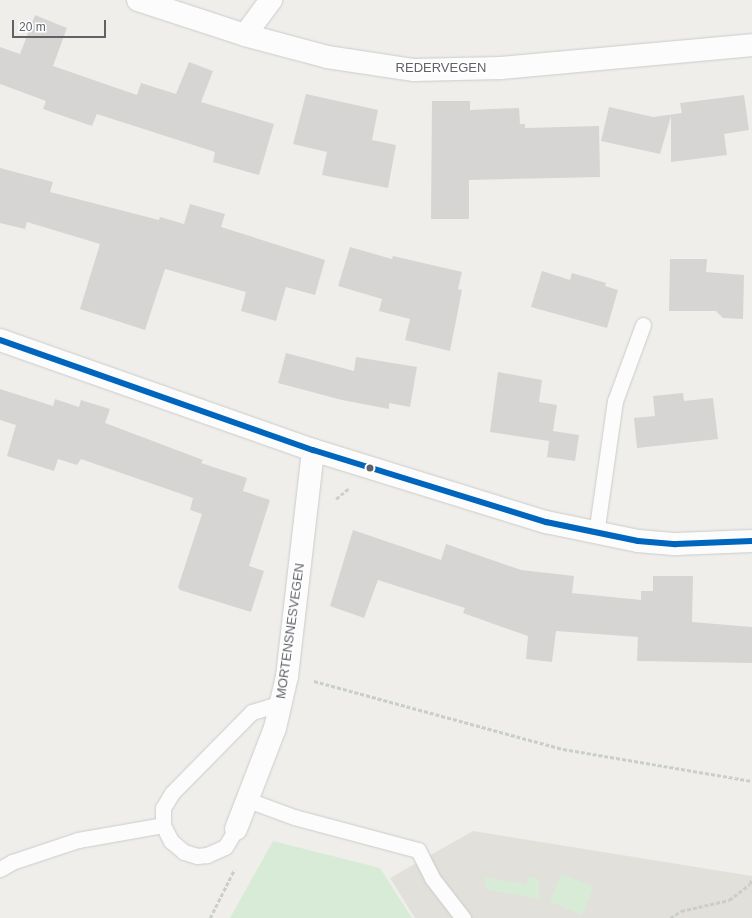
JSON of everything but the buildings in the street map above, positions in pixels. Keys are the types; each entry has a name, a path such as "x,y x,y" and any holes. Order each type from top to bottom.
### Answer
{"street":[{"name":"REDERVEGEN","path":"138,0 245,35 327,57 374,66 414,70 508,67 752,45"},
{"path":"245,35 271,0"},
{"path":"0,340 313,450 501,510 596,534 638,541 676,544 752,542"},
{"name":"MORTENSNESVEGEN","path":"236,829 275,728 281,703 291,645 313,450"}],"lane":[{"path":"596,534 615,401 643,325"},
{"path":"236,829 225,847 212,854 197,856 176,847 163,825 162,815 166,802 216,746 252,712 281,703"},
{"path":"248,800 294,816 418,850 432,878 463,918"},
{"path":"0,869 12,862 78,840 163,825"}],"path":[{"path":"308,681 349,689 564,749 752,781"},
{"path":"670,918 681,911 729,900 750,884 752,878"}],"shaded area":[{"path":"473,831 752,876 752,918 415,918 390,878"}],"green space":[{"path":"273,841 380,868 412,918 230,918"},
{"path":"561,874 593,887 582,915 550,902"},
{"path":"529,876 539,879 539,899 488,890 484,885 486,877 526,885"}],"transit line":[{"path":"0,340 313,450 546,522 638,541 676,544 752,541"}]}
